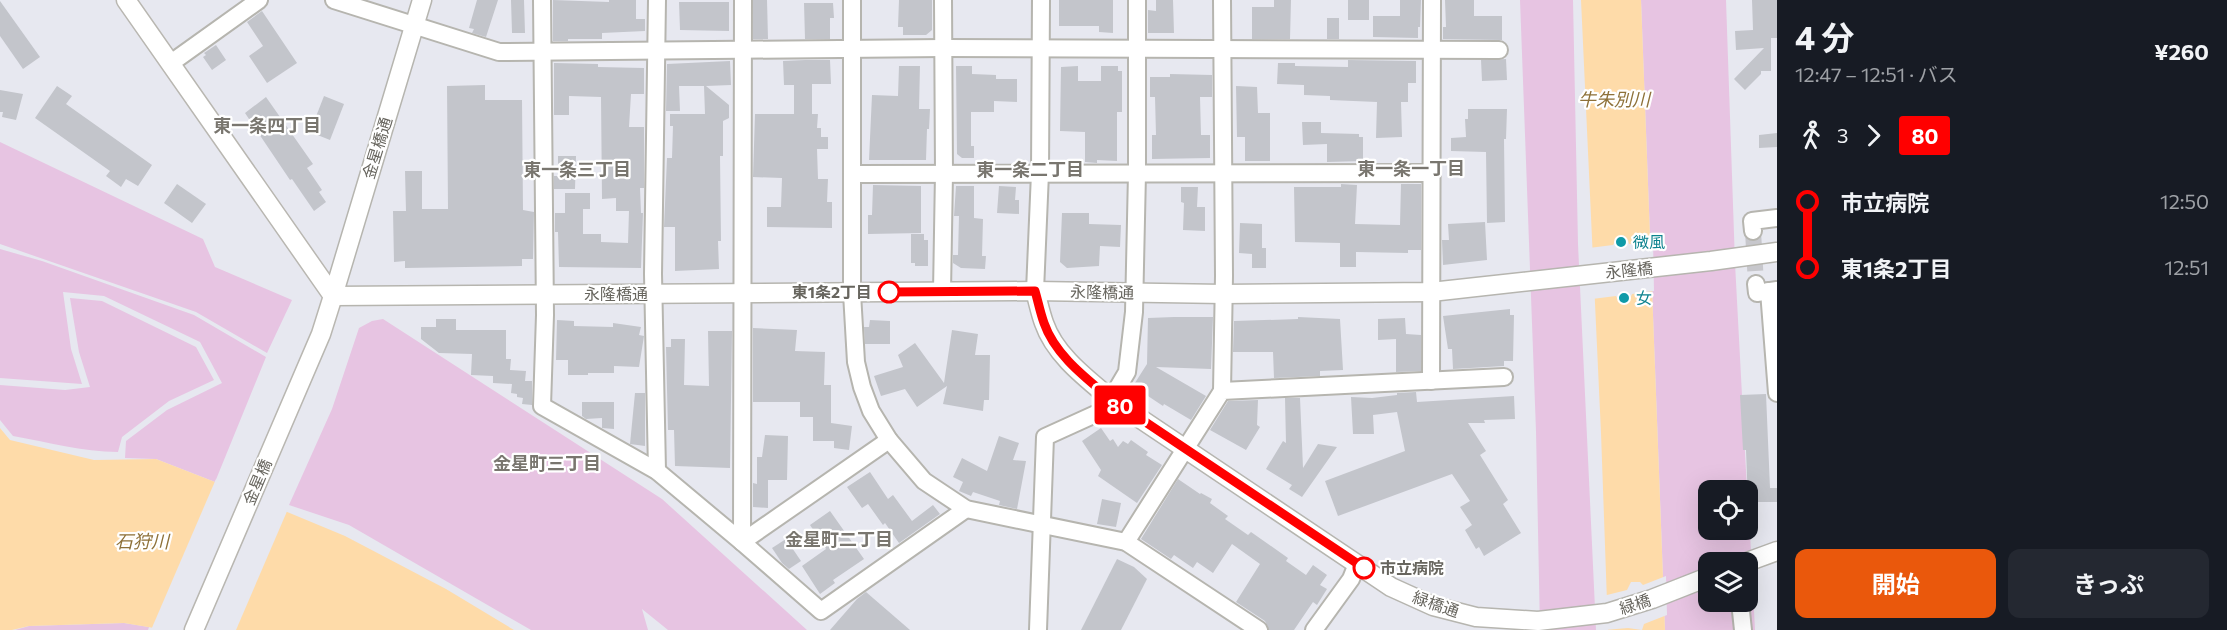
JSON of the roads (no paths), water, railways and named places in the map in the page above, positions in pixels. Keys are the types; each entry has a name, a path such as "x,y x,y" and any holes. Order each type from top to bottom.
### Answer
{"street":[{"path":"126,0 333,296"},
{"path":"171,63 259,0"},
{"path":"334,0 499,52 944,48 1499,50"},
{"name":"金星橋通","path":"321,334 422,0"},
{"path":"542,0 544,315 542,406 657,471 742,542 820,612 966,509"},
{"path":"657,0 653,293 657,471"},
{"path":"742,542 743,0"},
{"path":"852,0 852,293 856,362 871,411 889,440 924,481 966,509 1126,542 1259,630"},
{"path":"942,292 943,0"},
{"path":"1035,291 1040,173 1041,0"},
{"path":"1038,630 1045,437 1100,412 1111,399 1127,372 1134,312 1137,0"},
{"path":"1126,542 1222,391 1224,294 1222,0"},
{"path":"1431,381 1432,0"},
{"path":"853,174 1432,173"},
{"path":"1753,231 1752,221 1777,218"},
{"name":"永隆橋","path":"1546,279 1777,252"},
{"name":"永隆橋通","path":"333,296 1035,291 1224,294 1431,292 1546,279"},
{"path":"1767,288 1777,393"},
{"name":"緑橋通","path":"1035,291 1045,325 1076,370 1111,399 1390,587 1433,606 1476,617 1560,620"},
{"name":"金星橋","path":"194,630 321,334"},
{"path":"1222,391 1504,377"},
{"path":"742,542 889,440"},
{"path":"1758,558 1777,551"},
{"path":"1314,630 1351,579 1358,564"},
{"name":"緑橋","path":"1560,620 1607,613 1698,581"},
{"path":"1741,612 1743,630"}],"water":[{"name":"牛朱別川","path":"1581,0 1641,0 1665,630 1608,630"},
{"name":"石狩川","path":"0,428 10,440 94,460 156,459 215,482 345,536 446,589 514,630 166,630 124,623 29,626 0,630"}],"tunnel":[{"path":"1753,231 1756,284"}],"place":[{"name":"微風","path":"1621,242"},
{"name":"東1条2丁目","path":"889,292"},
{"name":"女","path":"1624,298"},
{"name":"市立病院","path":"1364,568"}],"district":[{"name":"東一条四丁目","path":"267,126"},
{"name":"東一条一丁目","path":"1411,169"},
{"name":"東一条三丁目","path":"577,170"},
{"name":"東一条二丁目","path":"1030,170"},
{"name":"金星町三丁目","path":"547,464"},
{"name":"金星町二丁目","path":"839,540"}]}
